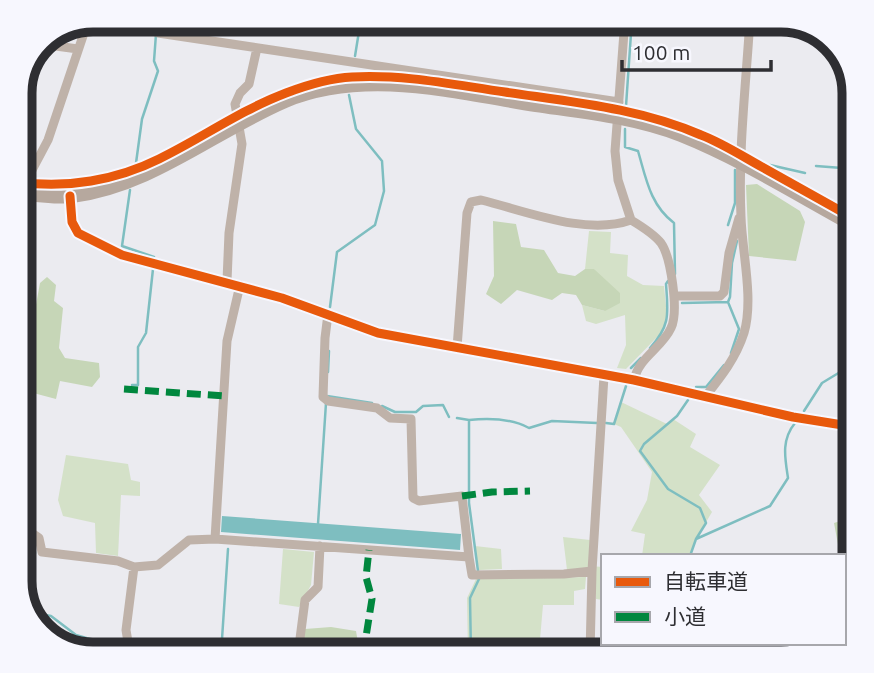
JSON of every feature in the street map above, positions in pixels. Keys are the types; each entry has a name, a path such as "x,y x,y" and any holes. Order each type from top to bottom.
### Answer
{"main road":[{"path":"32,194 70,196 128,183 285,101 320,89 377,84 414,86 618,118 678,134 742,164 842,219"}],"street":[{"path":"155,32 619,102"},
{"path":"624,32 615,151 618,180 631,220 661,243 671,278 675,314 673,326 665,339 636,370 634,380"},
{"path":"705,397 733,361 745,331 747,296 741,215 749,32"},
{"path":"32,170 48,140 84,33"},
{"path":"54,46 78,49"},
{"path":"228,281 229,233 242,144 235,104 252,77 257,48"},
{"path":"70,196 72,222 78,233 133,258 228,281 378,333 634,380 793,417 842,425"},
{"path":"457,348 467,213 471,202 481,200 590,227 616,225 631,220"},
{"path":"674,296 720,296 724,292 729,253 741,215"},
{"path":"215,539 228,341 240,285"},
{"path":"328,314 324,338 323,397 328,401 377,408 390,418 411,419 413,498 419,501 462,496 472,575 592,571"},
{"path":"590,642 604,376"},
{"path":"32,533 39,538 42,552 118,561 135,567 158,565 189,540 215,539 469,557"},
{"path":"300,642 305,600 318,587 320,546"},
{"path":"128,642 126,630 135,567"}],"green space":[{"path":"757,184 800,211 805,222 796,261 749,256 746,185"},
{"path":"493,221 516,224 521,247 544,250 558,273 575,276 585,269 594,269 620,293 620,303 605,311 582,305 576,295 562,293 552,300 517,290 501,304 486,294 494,276"},
{"path":"589,231 611,232 610,253 628,255 627,276 643,285 664,286 667,316 662,332 626,369 617,368 626,345 625,315 596,324 586,321 582,305 605,311 594,269 585,269"},
{"path":"47,277 56,285 54,301 63,308 59,348 65,358 99,363 100,377 92,387 60,381 56,399 32,393 32,311 35,310 40,283"},
{"path":"621,402 667,424 673,419 696,434 690,447 720,465 699,495 712,512 691,554 642,554 645,534 631,531 647,500 652,472 621,427 614,424"},
{"path":"66,455 128,464 131,480 140,482 140,496 121,495 118,556 96,553 95,523 63,516 58,500"},
{"path":"842,520 842,554 840,554 834,523"},
{"path":"563,537 590,540 589,566 601,567 601,600 596,599 595,569 567,570"},
{"path":"475,546 501,549 502,569 479,570"},
{"path":"283,549 314,552 311,585 299,607 279,604"},
{"path":"586,577 585,589 574,591 574,605 543,605 540,642 468,642 467,598 476,579"},
{"path":"331,627 356,631 358,642 303,642 305,629"}],"water":[{"path":"222,516 461,534 460,550 221,532"}],"waterway":[{"path":"355,56 359,32"},
{"path":"626,106 631,32"},
{"path":"136,163 142,119 158,71 154,61 156,34"},
{"path":"330,307 337,252 375,225 384,191 382,161 356,129 349,95"},
{"path":"625,129 625,147 638,151 654,199 674,223 675,274"},
{"path":"770,165 805,173"},
{"path":"816,166 842,168"},
{"path":"728,225 735,203 735,170"},
{"path":"130,190 122,246 154,257"},
{"path":"682,303 728,302 737,241"},
{"path":"132,385 138,385 138,347 146,333 153,269"},
{"path":"650,348 662,332 667,318 668,281"},
{"path":"728,302 739,329 731,353"},
{"path":"328,372 329,351"},
{"path":"631,368 641,358"},
{"path":"696,387 706,387 724,365"},
{"path":"804,411 822,383 842,371"},
{"path":"606,423 614,424 626,386"},
{"path":"327,396 372,403"},
{"path":"688,400 677,416 644,444 640,451 668,489 700,508 706,523 696,539"},
{"path":"318,524 326,403"},
{"path":"382,406 395,412 416,412 423,406 443,405 449,417"},
{"path":"457,418 469,420 469,503 478,571"},
{"path":"469,420 500,420 529,428 552,421 597,423"},
{"path":"691,554 696,539 770,506 788,478 786,443 795,423"},
{"path":"32,541 35,553 32,567"},
{"path":"222,642 228,549"},
{"path":"471,642 470,598 479,579"},
{"path":"42,614 51,616 76,635 100,642"}],"marked path":[{"path":"124,389 224,396"},
{"path":"462,496 530,491"},
{"path":"365,642 372,599 366,577 369,550"}],"cycle path":[{"path":"32,183 91,181 126,172 159,159 253,108 294,90 319,82 371,76 429,81 580,103 654,118 717,142 842,212"},
{"path":"70,196 72,222 78,233 122,255 282,298 378,333 634,380 793,417 842,425"}]}
